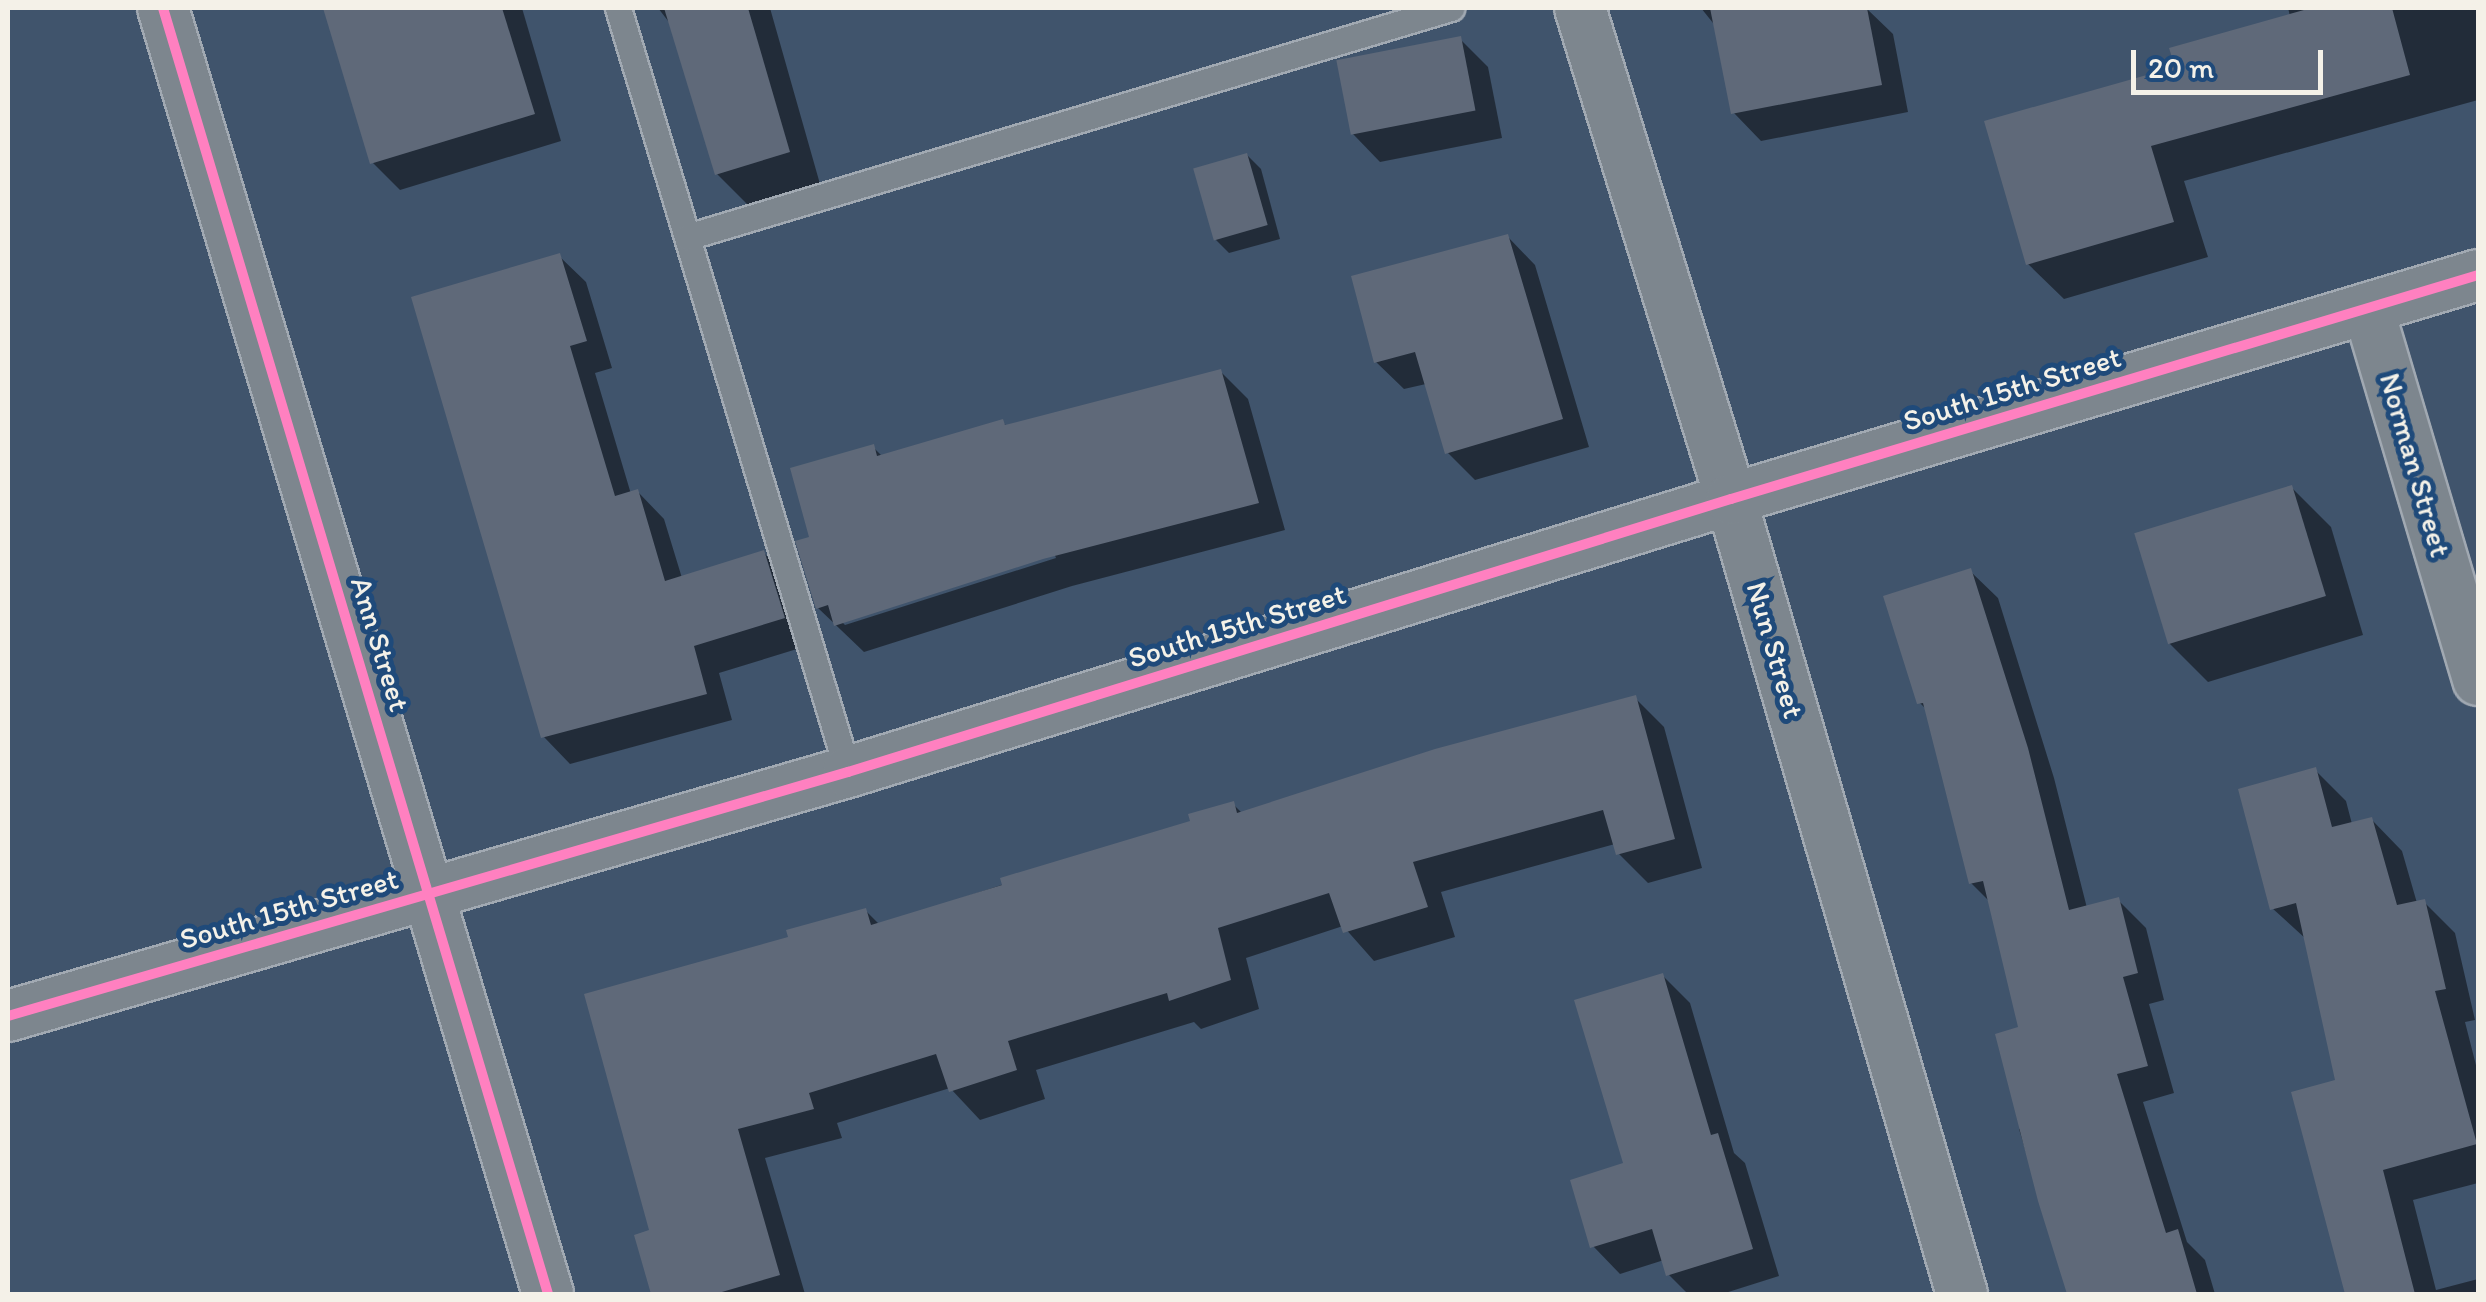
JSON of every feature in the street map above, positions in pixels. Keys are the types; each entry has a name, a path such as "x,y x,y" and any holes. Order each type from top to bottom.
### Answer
{"street":[{"name":"Ann Street","path":"163,8 548,1294"},
{"name":"Nun Street","path":"1580,8 1731,499 1962,1294"},
{"name":"South 15th Street","path":"8,1016 848,772 1731,499 2478,274"},
{"name":"Norman Street","path":"2368,308 2478,680"}],"lane":[{"path":"618,8 848,772"},
{"path":"687,237 1452,8"}],"building":[{"path":"323,8 502,8 535,114 370,164"},
{"path":"664,8 748,8 790,152 715,175"},
{"path":"1710,8 1867,8 1882,85 1731,114"},
{"path":"2311,8 2392,8 2410,75 2151,146 2174,222 2026,265 1984,121 2175,67 2169,48"},
{"path":"1461,36 1476,111 1351,135 1336,60"},
{"path":"1247,153 1268,225 1214,241 1193,168"},
{"path":"1508,234 1563,419 1445,454 1415,352 1374,363 1351,276"},
{"path":"560,253 587,341 570,346 615,496 638,489 665,581 764,550 785,618 694,646 707,694 541,738 411,297"},
{"path":"1221,369 1259,503 1043,559 834,626 828,605 816,609 795,541 809,537 790,468 874,444 877,456 1003,419 1005,425"},
{"path":"2292,485 2326,596 2168,644 2134,533"},
{"path":"1971,568 2028,748 2069,910 2119,897 2138,973 2123,977 2148,1066 2117,1074 2166,1233 2178,1229 2197,1294 2067,1294 2038,1201 1995,1034 2018,1027 1983,881 1969,884 1923,703 1917,704 1883,596"},
{"path":"1636,695 1675,839 1616,855 1603,810 1413,862 1428,907 1343,933 1329,893 1218,928 1231,980 1169,1001 1167,993 1008,1041 1017,1070 949,1092 936,1054 809,1093 814,1109 738,1129 780,1275 715,1294 651,1294 634,1235 649,1230 584,994 788,937 786,930 866,908 871,925 1002,885 1000,878 1190,821 1188,814 1234,801 1237,813 1435,749"},
{"path":"2316,767 2332,827 2372,817 2397,905 2425,899 2446,989 2435,991 2477,1144 2383,1170 2415,1294 2345,1294 2291,1092 2335,1080 2296,903 2270,910 2238,789"},
{"path":"1663,973 1711,1135 1718,1133 1753,1249 1666,1276 1652,1229 1590,1248 1570,1180 1623,1163 1574,1000"}],"cycle path":[{"path":"163,8 548,1294"},
{"path":"8,1016 848,772 1731,499 2478,275"}]}
